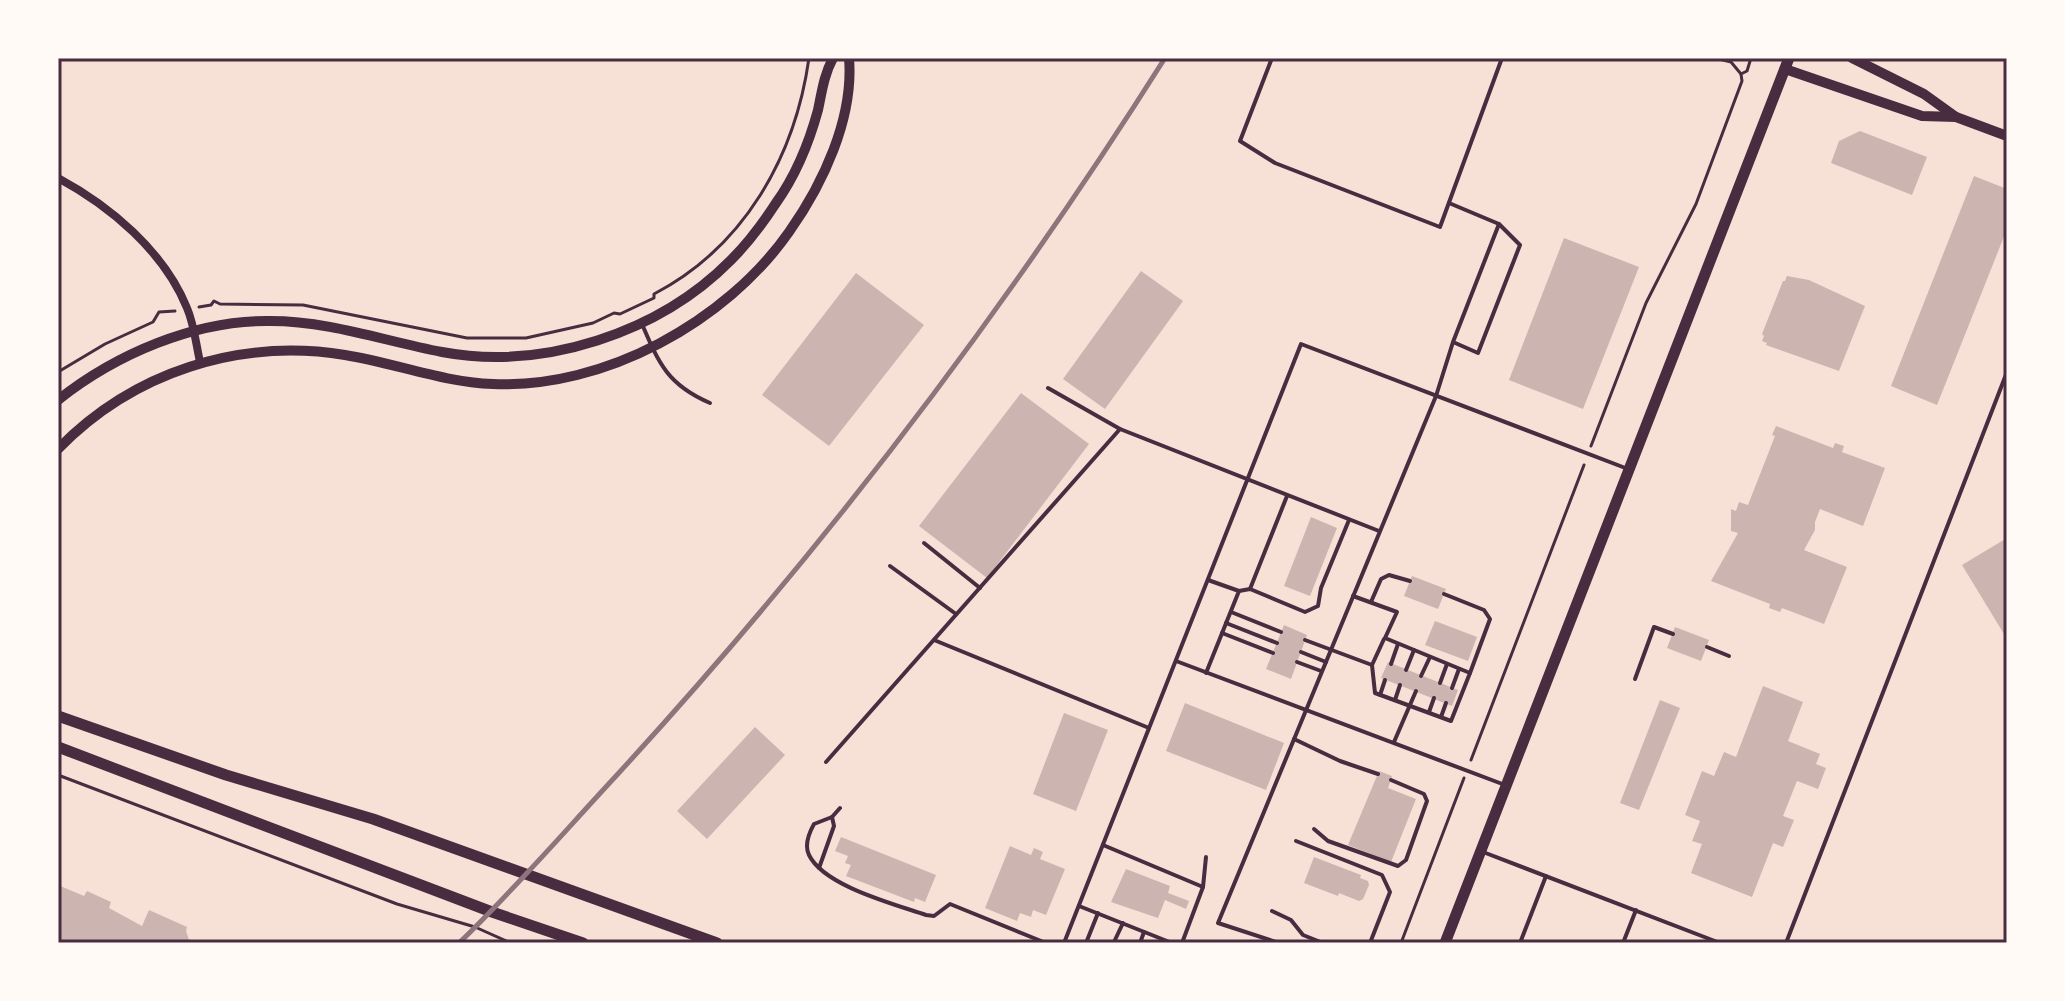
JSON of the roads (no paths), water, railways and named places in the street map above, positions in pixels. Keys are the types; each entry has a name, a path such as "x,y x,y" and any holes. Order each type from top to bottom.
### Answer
{"main road":[{"path":"1445,943 1787,64"},
{"path":"58,716 226,775 373,819 717,943"},
{"path":"58,747 492,912 583,943"}],"street":[{"path":"58,400 103,368 149,346 194,332 267,320 350,329 442,352 505,357 534,355 592,343 642,324 688,296 730,262 778,201 802,159 818,109 825,73 833,58"},
{"path":"58,449 92,417 124,396 200,362 238,353 275,350 327,353 442,378 494,385 569,375 626,359 652,348 710,313 745,284 798,219 824,170 843,115 851,76 849,58"},
{"path":"1852,58 1924,94 1956,117 2007,136"},
{"path":"1787,64 1922,116 1956,117"},
{"path":"58,178 103,206 145,244 185,302 200,362"}],"lane":[{"path":"1272,58 1240,141 1275,163 1440,227 1502,58"},
{"path":"1448,203 1499,224 1520,245 1478,353 1453,342"},
{"path":"1279,943 1218,923 1436,396 1453,342 1499,224"},
{"path":"642,324 652,348 678,386 710,403"},
{"path":"1064,943 1301,344 1631,470"},
{"path":"1786,943 2007,372"},
{"path":"1048,388 1120,429 1380,531"},
{"path":"826,762 1120,429"},
{"path":"1250,589 1287,496"},
{"path":"1208,580 1239,591 1250,589 1305,612 1312,610 1318,606 1321,588 1349,520"},
{"path":"924,543 980,588"},
{"path":"890,566 957,614"},
{"path":"1371,602 1381,579 1389,575 1410,581"},
{"path":"1206,673 1239,591"},
{"path":"1353,596 1397,612 1372,665 1375,693 1451,721 1490,619 1484,610 1444,594"},
{"path":"1231,612 1281,632"},
{"path":"1226,623 1277,643"},
{"path":"1635,679 1654,627 1673,634"},
{"path":"1222,633 1273,653"},
{"path":"1385,638 1470,673"},
{"path":"934,640 1149,728"},
{"path":"1305,640 1372,665"},
{"path":"1391,664 1398,644"},
{"path":"1707,647 1729,656"},
{"path":"1406,670 1414,650"},
{"path":"1301,652 1326,662"},
{"path":"1421,676 1430,657"},
{"path":"1176,661 1507,786"},
{"path":"1297,662 1322,672"},
{"path":"1440,683 1447,664"},
{"path":"1452,688 1459,669"},
{"path":"1380,695 1385,680"},
{"path":"1395,700 1400,685"},
{"path":"1394,742 1416,691"},
{"path":"1429,712 1434,698"},
{"path":"1441,717 1446,703"},
{"path":"1294,739 1340,761 1378,774"},
{"path":"1314,829 1328,841 1398,866 1406,860 1427,801 1424,794 1391,780"},
{"path":"840,808 832,817 814,824 809,833 808,853 827,876 926,915 934,916 950,904 1046,943"},
{"path":"819,868 834,826 832,817"},
{"path":"1296,841 1382,875 1390,892 1370,943"},
{"path":"1103,845 1203,887"},
{"path":"1481,851 1720,943"},
{"path":"1182,943 1203,887 1206,857"},
{"path":"1520,943 1546,876"},
{"path":"1079,906 1172,943"},
{"path":"1623,943 1636,910"},
{"path":"1272,911 1291,920 1303,935 1323,943"},
{"path":"1086,943 1098,913"},
{"path":"1114,942 1123,923"},
{"path":"1140,943 1144,932"}],"railway":[{"path":"459,943 539,861 692,692 837,518 907,429 1040,247 1165,58"}]}
